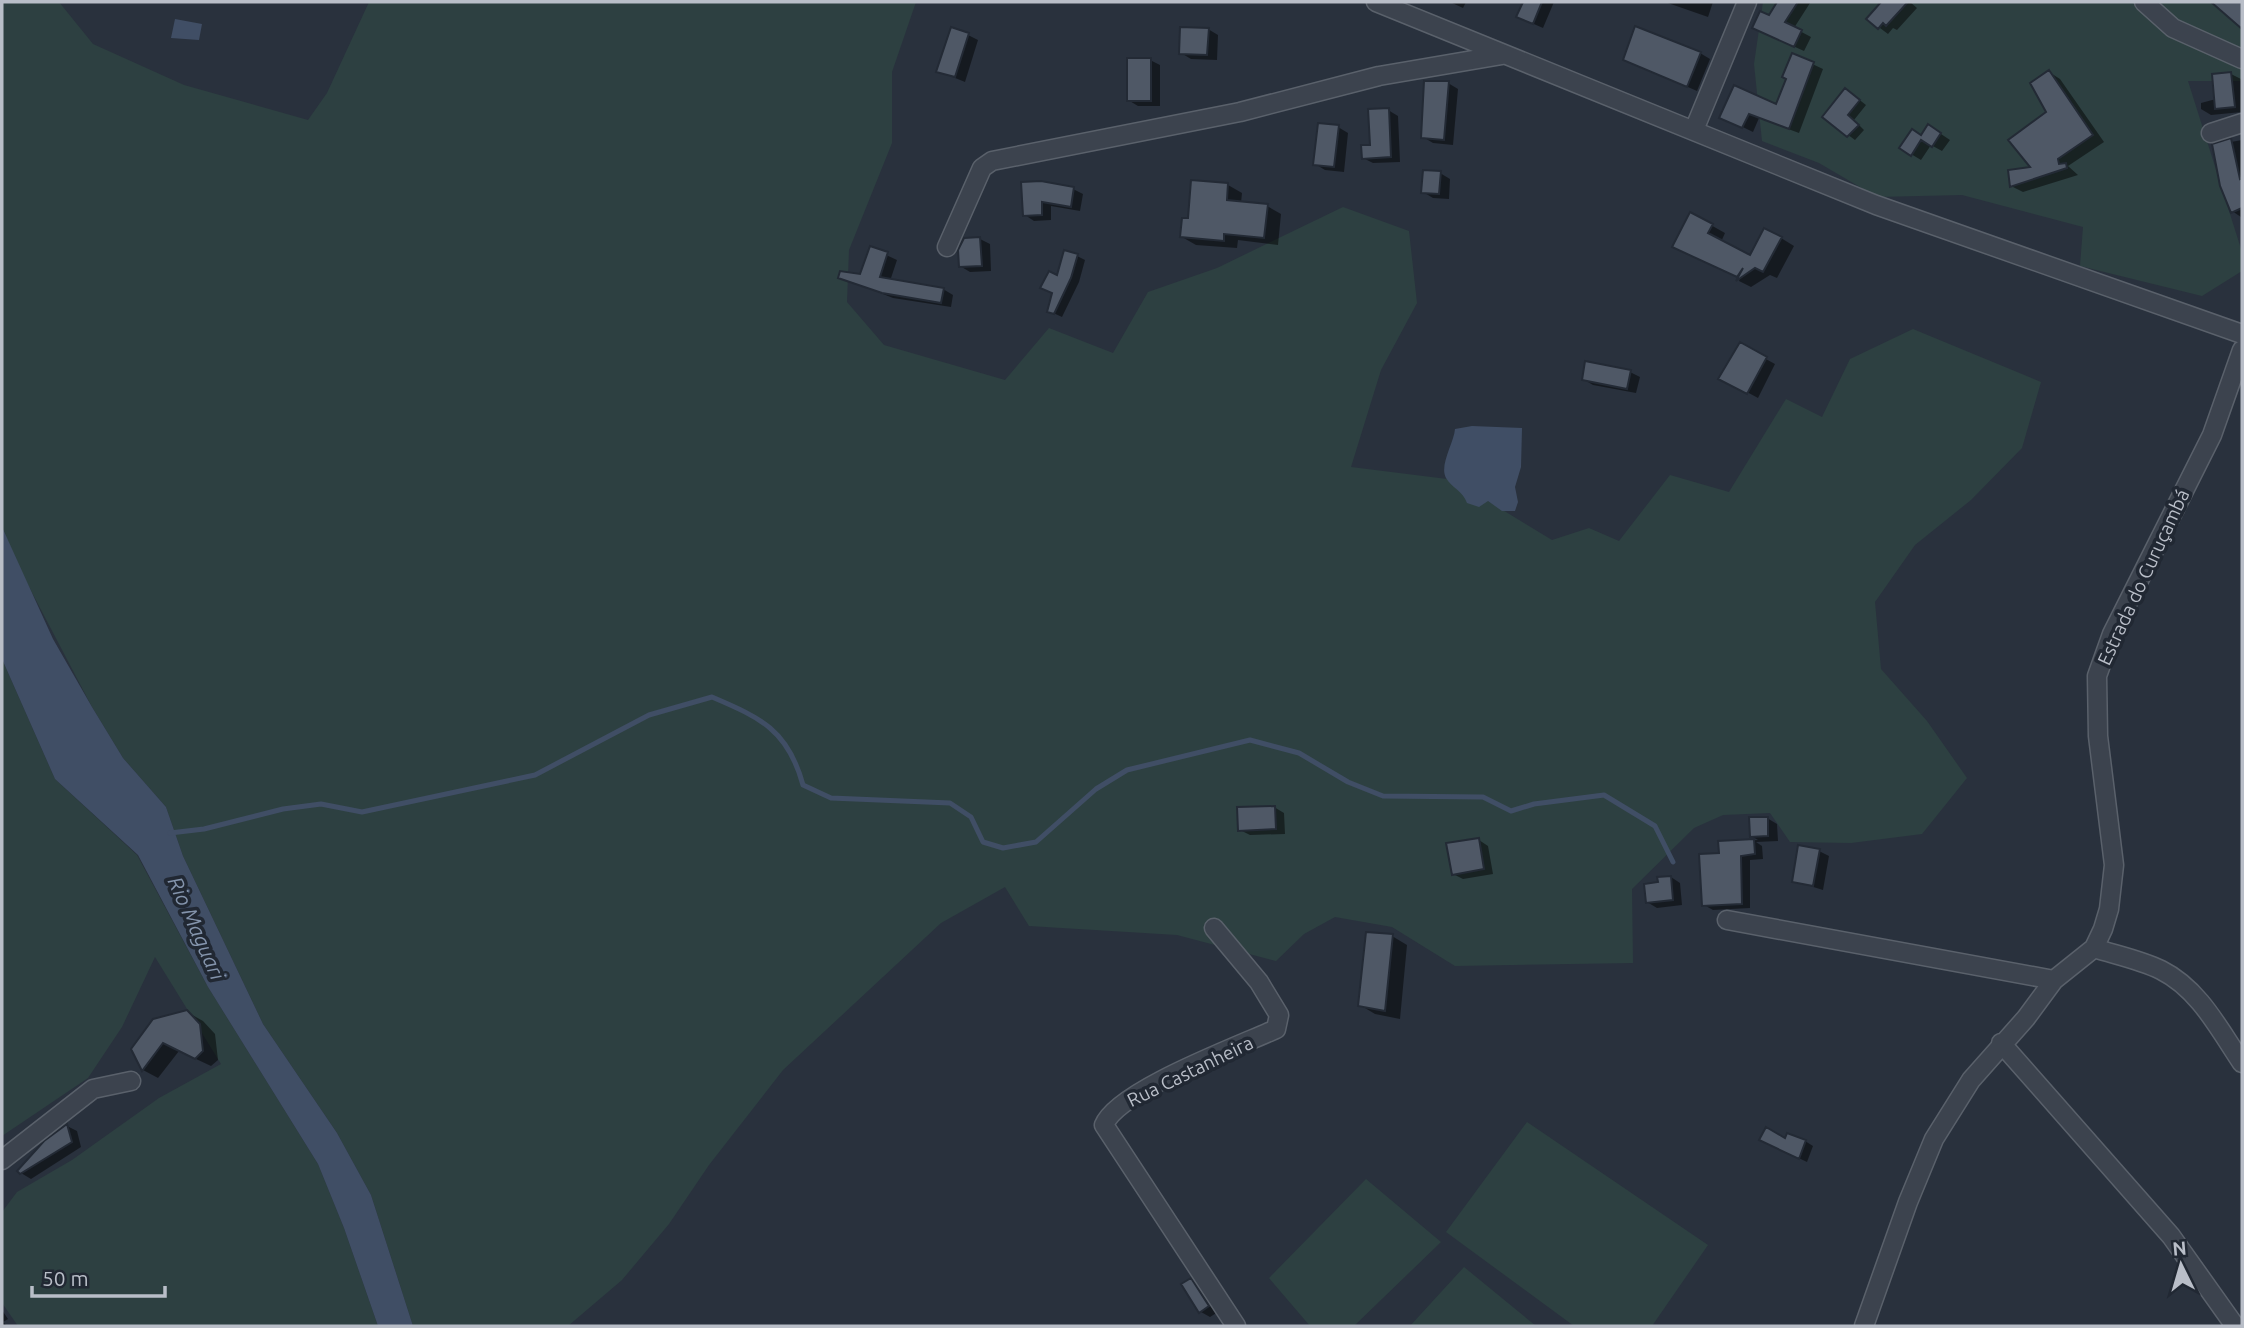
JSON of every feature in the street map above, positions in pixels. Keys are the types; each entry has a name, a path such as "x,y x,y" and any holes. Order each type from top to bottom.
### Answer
{"street":[{"path":"1376,2 1876,205 2242,334"},
{"path":"1694,130 1747,2"},
{"path":"2144,2 2172,27 2242,59"},
{"path":"947,247 982,168 992,161 1240,112 1379,76 1502,55"},
{"path":"2211,133 2242,123"},
{"name":"Estrada do Curuçambá","path":"2094,948 2109,909 2114,866 2098,736 2097,676 2112,634 2212,435 2242,350"},
{"path":"1727,920 2054,980"},
{"name":"Rua Castanheira","path":"1214,928 1259,982 1279,1015 1276,1029 1141,1090 1108,1113 1104,1125 1236,1326"},
{"path":"1864,1326 1908,1202 1934,1139 1971,1080 2001,1043 2026,1018 2054,980 2094,948 2160,970 2187,987 2205,1007 2242,1063"},
{"path":"2001,1043 2172,1236 2235,1326"},
{"path":"2,1160 93,1089 131,1082"}],"shaded area":[{"path":"2,2 59,2 93,44 184,85 308,120 327,93 369,2 916,2 892,72 892,143 849,250 847,302 884,345 1005,380 1049,328 1113,353 1148,292 1217,268 1343,207 1409,231 1417,303 1381,370 1351,467 1447,479 1463,492 1488,501 1552,540 1589,528 1619,541 1670,475 1729,492 1786,399 1822,417 1850,359 1913,329 2041,382 2022,448 1971,500 1915,545 1875,602 1881,669 1927,721 1967,778 1922,834 1851,843 1790,842 1770,813 1723,815 1694,828 1632,889 1633,963 1455,966 1392,927 1335,917 1304,934 1276,961 1177,935 1029,926 1005,887 941,923 783,1070 709,1165 669,1224 622,1280 568,1326 413,1326 371,1195 337,1133 263,1024 183,856 166,807 123,758 92,707 6,543 2,527"},
{"path":"1763,2 2242,2 2242,81 2188,81 2242,252 2242,271 2202,296 2080,266 2083,227 1962,195 1877,197 1819,163 1762,141 1754,64"},
{"path":"2,659 55,779 137,855 208,987 318,1164 344,1228 378,1326 18,1326 2,1303 2,1212 17,1192 72,1160 159,1098 221,1064 155,957 122,1027 88,1078 2,1136"},
{"path":"1527,1122 1708,1245 1652,1326 1574,1326 1446,1232"},
{"path":"1366,1179 1441,1242 1354,1326 1310,1326 1269,1278"},
{"path":"1464,1267 1536,1326 1410,1326"}],"water":[{"path":"175,19 202,24 199,40 171,38"},
{"path":"1472,426 1522,428 1521,467 1515,487 1518,502 1515,511 1502,511 1488,501 1479,507 1467,503 1446,478 1444,467 1455,429"},
{"name":"Rio Maguari","path":"2,527 53,639 92,707 123,758 166,807 183,856 263,1024 337,1133 371,1195 413,1326 378,1326 344,1228 318,1164 208,987 138,855 55,779 2,659"}],"building":[{"path":"1523,2 1542,2 1533,24 1516,17"},
{"path":"1777,2 1798,2 1785,22 1802,30 1794,47 1752,28 1760,11 1769,15"},
{"path":"1881,2 1908,2 1886,26 1883,23 1878,29 1866,19"},
{"path":"2211,2 2242,2 2242,29"},
{"path":"1635,26 1701,52 1687,87 1623,60"},
{"path":"951,27 969,33 955,77 936,72"},
{"path":"1180,27 1209,28 1207,55 1179,54"},
{"path":"1792,53 1814,62 1789,129 1749,114 1742,128 1719,118 1734,85 1776,104 1786,79 1782,77"},
{"path":"1127,58 1151,58 1151,101 1127,101"},
{"path":"2049,70 2093,135 2058,159 2059,164 2066,163 2067,168 2010,187 2008,170 2030,167 2008,140 2046,112 2030,83"},
{"path":"2231,72 2235,107 2215,109 2212,74"},
{"path":"1424,81 1449,81 1444,140 1421,138"},
{"path":"1845,88 1860,100 1848,115 1859,125 1847,137 1822,117"},
{"path":"1389,108 1391,157 1362,159 1361,145 1370,145 1368,109"},
{"path":"1318,123 1339,125 1334,167 1313,165"},
{"path":"1928,124 1941,133 1932,147 1921,140 1911,156 1899,148 1912,129 1921,135"},
{"path":"2231,138 2240,179 2242,178 2242,208 2231,213 2220,186 2212,144"},
{"path":"1423,170 1441,171 1439,194 1421,193"},
{"path":"1191,180 1228,183 1227,200 1268,204 1264,238 1224,234 1224,241 1180,237 1182,218 1188,218"},
{"path":"1041,181 1074,187 1071,207 1042,202 1042,215 1023,216 1021,182"},
{"path":"1690,212 1713,224 1708,233 1750,255 1764,228 1782,237 1763,272 1755,268 1736,281 1743,268 1737,277 1672,247"},
{"path":"980,237 982,266 959,267 958,250 964,238"},
{"path":"870,246 888,252 880,277 944,288 941,303 882,293 838,278 840,271 860,274"},
{"path":"1064,250 1078,254 1071,278 1054,314 1047,312 1052,293 1040,288 1049,271 1057,275"},
{"path":"1740,342 1767,357 1747,394 1718,379"},
{"path":"1585,361 1631,370 1627,389 1582,380"},
{"path":"1275,806 1276,829 1238,831 1237,807"},
{"path":"1749,817 1768,817 1768,836 1750,837"},
{"path":"1479,838 1484,869 1452,875 1446,843"},
{"path":"1754,839 1755,854 1741,856 1742,904 1702,906 1699,854 1719,853 1718,841"},
{"path":"1798,845 1820,849 1813,886 1792,882"},
{"path":"1671,876 1673,900 1646,903 1644,884 1658,882 1657,877"},
{"path":"1366,932 1393,934 1385,1011 1358,1006"},
{"path":"187,1010 200,1024 203,1051 195,1059 163,1043 142,1071 131,1049 153,1019"},
{"path":"67,1124 72,1142 20,1174 17,1171 44,1141"},
{"path":"1766,1127 1785,1138 1787,1133 1806,1140 1799,1159 1759,1140"},
{"path":"1191,1278 1209,1306 1199,1313 1181,1284"}],"waterway":[{"path":"170,833 204,829 283,809 321,804 362,812 535,775 649,715 712,697 745,712 770,728 789,751 803,785 831,798 950,803 971,817 983,842 1003,848 1036,842 1096,789 1127,770 1250,740 1299,753 1348,782 1383,796 1483,797 1511,811 1534,804 1604,795 1655,826 1673,862"}]}
